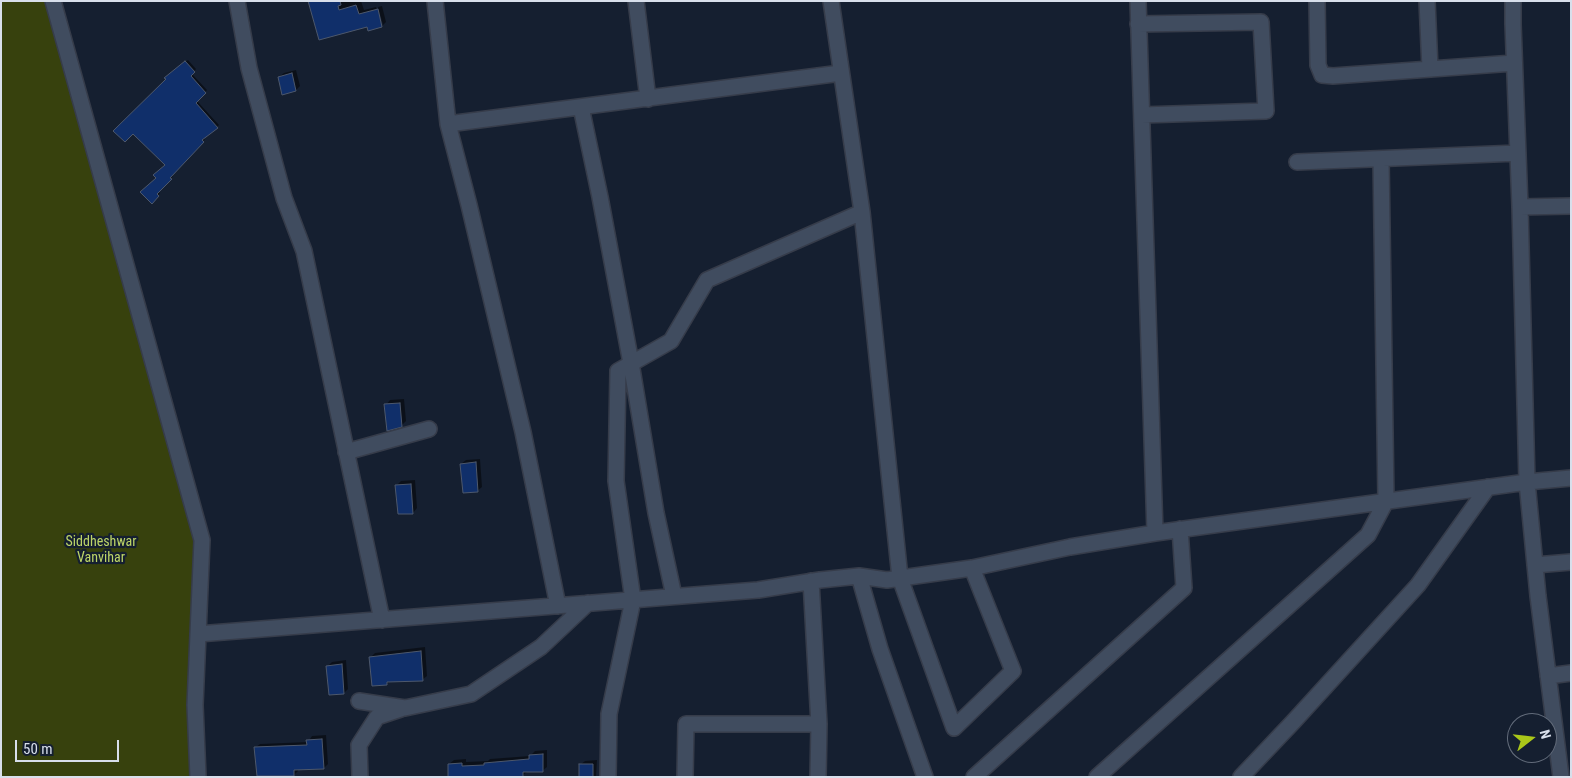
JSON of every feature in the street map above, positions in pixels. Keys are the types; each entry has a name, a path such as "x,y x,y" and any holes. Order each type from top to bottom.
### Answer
{"street":[{"path":"53,1 202,540 195,705 198,777"},
{"path":"237,1 249,68 284,198 304,251 382,620"},
{"path":"435,1 448,124 523,432 558,606"},
{"path":"636,1 648,99"},
{"path":"832,1 862,212 900,578 954,728 1013,671 972,568"},
{"path":"1138,1 1155,533"},
{"path":"1317,1 1318,65 1322,75 1333,76 1514,63"},
{"path":"1427,1 1430,69"},
{"path":"1513,1 1527,482 1560,777"},
{"path":"1138,24 1261,22 1266,111 1142,116"},
{"path":"448,124 841,72"},
{"path":"581,107 631,363 656,513 674,596"},
{"path":"1297,162 1518,153"},
{"path":"1097,777 1368,535 1386,501 1381,158"},
{"path":"1520,208 1571,206"},
{"path":"608,777 609,714 634,600 616,481 618,371 671,341 707,280 862,212"},
{"path":"346,452 429,429"},
{"path":"198,634 758,590 811,581 859,576 887,580 972,568 1070,547 1180,529 1488,487 1571,478"},
{"path":"1241,777 1418,585 1488,487"},
{"path":"974,777 1184,588 1180,529"},
{"path":"1535,565 1571,562"},
{"path":"859,576 880,649 925,777"},
{"path":"811,581 819,724 818,777"},
{"path":"360,777 359,745 376,717 404,708 471,694 542,647 588,603"},
{"path":"1548,676 1571,673"},
{"path":"359,701 404,708"},
{"path":"685,777 686,724 819,724"}],"green space":[{"name":"Siddheshwar Vanvihar","path":"1,1 53,1 202,540 202,777 1,777"}],"building":[{"path":"308,1 340,1 339,10 356,5 359,14 378,9 382,27 368,31 367,27 319,40"},
{"path":"185,61 195,72 191,76 206,93 196,103 218,128 202,140 204,142 170,178 172,179 157,194 159,196 152,204 140,192 156,178 153,175 165,165 133,134 125,142 113,131 166,79 164,78"},
{"path":"292,73 296,91 282,95 278,77"},
{"path":"400,403 402,427 387,431 384,404"},
{"path":"476,462 478,492 463,493 460,464"},
{"path":"411,484 413,514 398,514 395,485"},
{"path":"421,651 423,681 387,682 387,685 372,686 369,657"},
{"path":"342,664 344,694 329,695 326,666"},
{"path":"322,739 324,769 294,770 294,776 257,776 254,747 307,745 306,740"},
{"path":"543,754 543,772 523,772 523,777 448,777 448,764 462,763 462,766 484,765 484,763 529,759 529,755"},
{"path":"579,764 593,764 593,777 579,777"}]}
